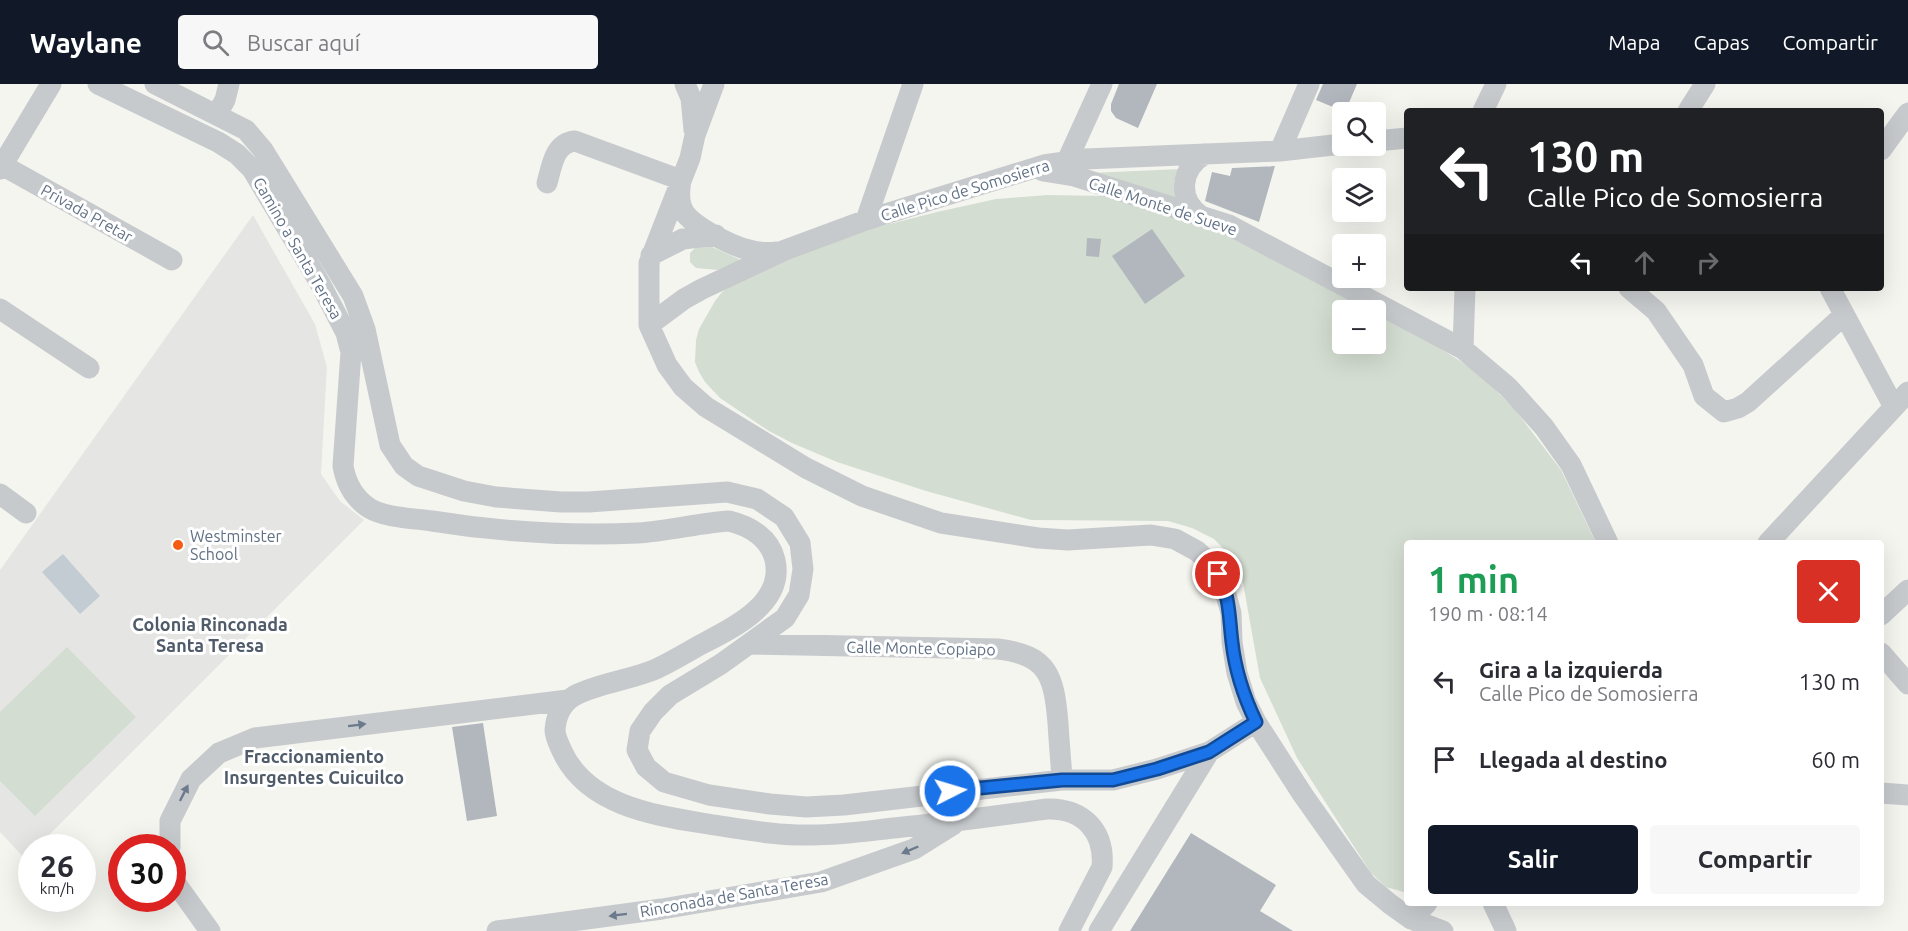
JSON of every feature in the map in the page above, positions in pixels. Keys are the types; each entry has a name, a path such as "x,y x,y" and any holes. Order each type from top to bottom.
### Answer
{"street":[{"path":"1,167 51,84"},
{"name":"Camino a Santa Teresa","path":"98,84 218,142 237,154 252,169 321,285 346,333 351,352 343,466 348,484 354,494 371,509 386,514 465,527 563,534 641,532 729,521 751,530 767,543 776,562 775,581 766,599 742,621 656,669 576,695 568,700"},
{"path":"217,114 225,100 229,84"},
{"path":"686,84 691,98 695,135"},
{"path":"714,84 695,135 690,158 649,263 649,325 674,375 694,398 739,429 796,463 862,496 941,522 1006,533 1068,540 1151,535 1175,539 1197,551 1212,566 1223,584 1231,613 1232,642 1237,673 1246,702 1256,722 1303,795 1366,884 1411,919 1443,931"},
{"path":"866,220 913,84"},
{"path":"1067,161 1102,84"},
{"path":"1280,151 1309,84"},
{"path":"1484,108 1496,84"},
{"path":"1690,108 1705,84"},
{"name":"Camino a Santa Teresa","path":"164,85 246,130 263,150 353,296 370,350 390,445 404,465 426,480 464,491 529,501 590,502 727,492 757,500 784,517 800,543 803,569 799,595 785,618 750,644 669,694 653,712 640,731 637,750 646,767 664,782 709,795 806,807 844,805 1062,780 1113,780 1209,752 1256,722"},
{"path":"1884,146 1908,113"},
{"path":"1386,140 1404,138"},
{"path":"547,183 558,150 565,144 575,141 681,180"},
{"name":"Calle Pico de Somosierra","path":"649,325 684,299 702,289 785,250 866,220 1021,172 1067,161 1280,151 1332,145"},
{"path":"1202,217 1195,212 1186,199 1184,184 1188,169 1205,154"},
{"name":"Privada Pretar","path":"1,167 172,260"},
{"name":"Calle Monte de Sueve","path":"1021,172 1048,171 1074,176 1239,230 1463,349 1508,387 1544,428 1571,465 1607,540"},
{"path":"681,180 679,196 684,212 716,236 750,251 762,253 785,250"},
{"path":"651,255 682,239 716,236"},
{"path":"1463,349 1465,291"},
{"path":"1633,291 1656,311 1693,365 1704,396 1724,412 1748,402 1844,315"},
{"path":"1777,540 1901,399 1844,315 1832,291"},
{"path":"0,309 89,368"},
{"path":"0,494 26,513"},
{"path":"1884,612 1908,590"},
{"name":"Calle Monte Copiapo","path":"750,644 998,649 1028,657 1045,669 1054,685 1062,780"},
{"path":"1884,656 1908,684"},
{"path":"568,700 558,715 555,730 565,759 575,773 599,793 628,807 662,816 790,835 835,834 1057,809 1077,814 1085,820 1097,836 1103,857 1102,867 1069,931"},
{"path":"170,834 170,821 191,779 219,753 255,738 568,700"},
{"name":"Camino a Santa Teresa","path":"1101,926 1209,752"},
{"path":"1884,793 1908,795"},
{"name":"Rinconada de Santa Teresa","path":"497,931 662,909 821,882 914,849 960,821"},
{"path":"186,898 210,931"},
{"path":"1082,904 1101,926"},
{"path":"1411,919 1424,906"},
{"path":"1494,906 1506,931"}],"shaded area":[{"path":"1181,169 1174,182 1178,199 1089,173"},
{"path":"1047,195 1108,196 1228,230 1358,300 1332,300 1332,354 1386,354 1386,315 1479,373 1516,411 1561,470 1595,540 1404,540 1404,892 1386,887 1371,873 1297,758 1260,678 1240,566 1214,539 1192,528 1168,521 1031,520 926,491 837,462 792,443 769,431 720,398 705,382 695,362 696,340 699,329 722,292 785,256 866,230 996,199"},
{"name":"Westminster School","path":"253,215 315,324 327,367 321,474 340,501 364,520 50,834 18,834 18,851 0,832 0,570"},
{"path":"710,246 745,262 717,270 696,268 690,262 690,253 696,247"},
{"path":"63,554 100,596 80,614 42,572"},
{"path":"67,647 136,717 35,816 0,781 0,712"}],"building":[{"path":"1119,84 1157,84 1138,128 1116,118 1111,111 1111,104"},
{"path":"1323,84 1357,84 1349,102 1332,102 1332,107 1316,100"},
{"path":"1275,166 1259,222 1205,201 1212,172 1230,176 1232,168"},
{"path":"1152,229 1185,276 1145,304 1112,256"},
{"path":"1087,238 1101,239 1099,257 1086,256"},
{"path":"483,723 497,816 467,821 452,727"},
{"path":"1191,833 1276,885 1260,911 1293,931 1130,931"}],"place":[{"name":"Westminster School","path":"178,545"}],"district":[{"name":"Colonia Rinconada Santa Teresa","path":"210,635"},
{"name":"Fraccionamiento Insurgentes Cuicuilco","path":"314,767"}],"route":[{"path":"950,791 1062,780 1113,780 1209,752 1256,722 1246,702 1237,673 1232,642 1231,613 1218,574"}]}
